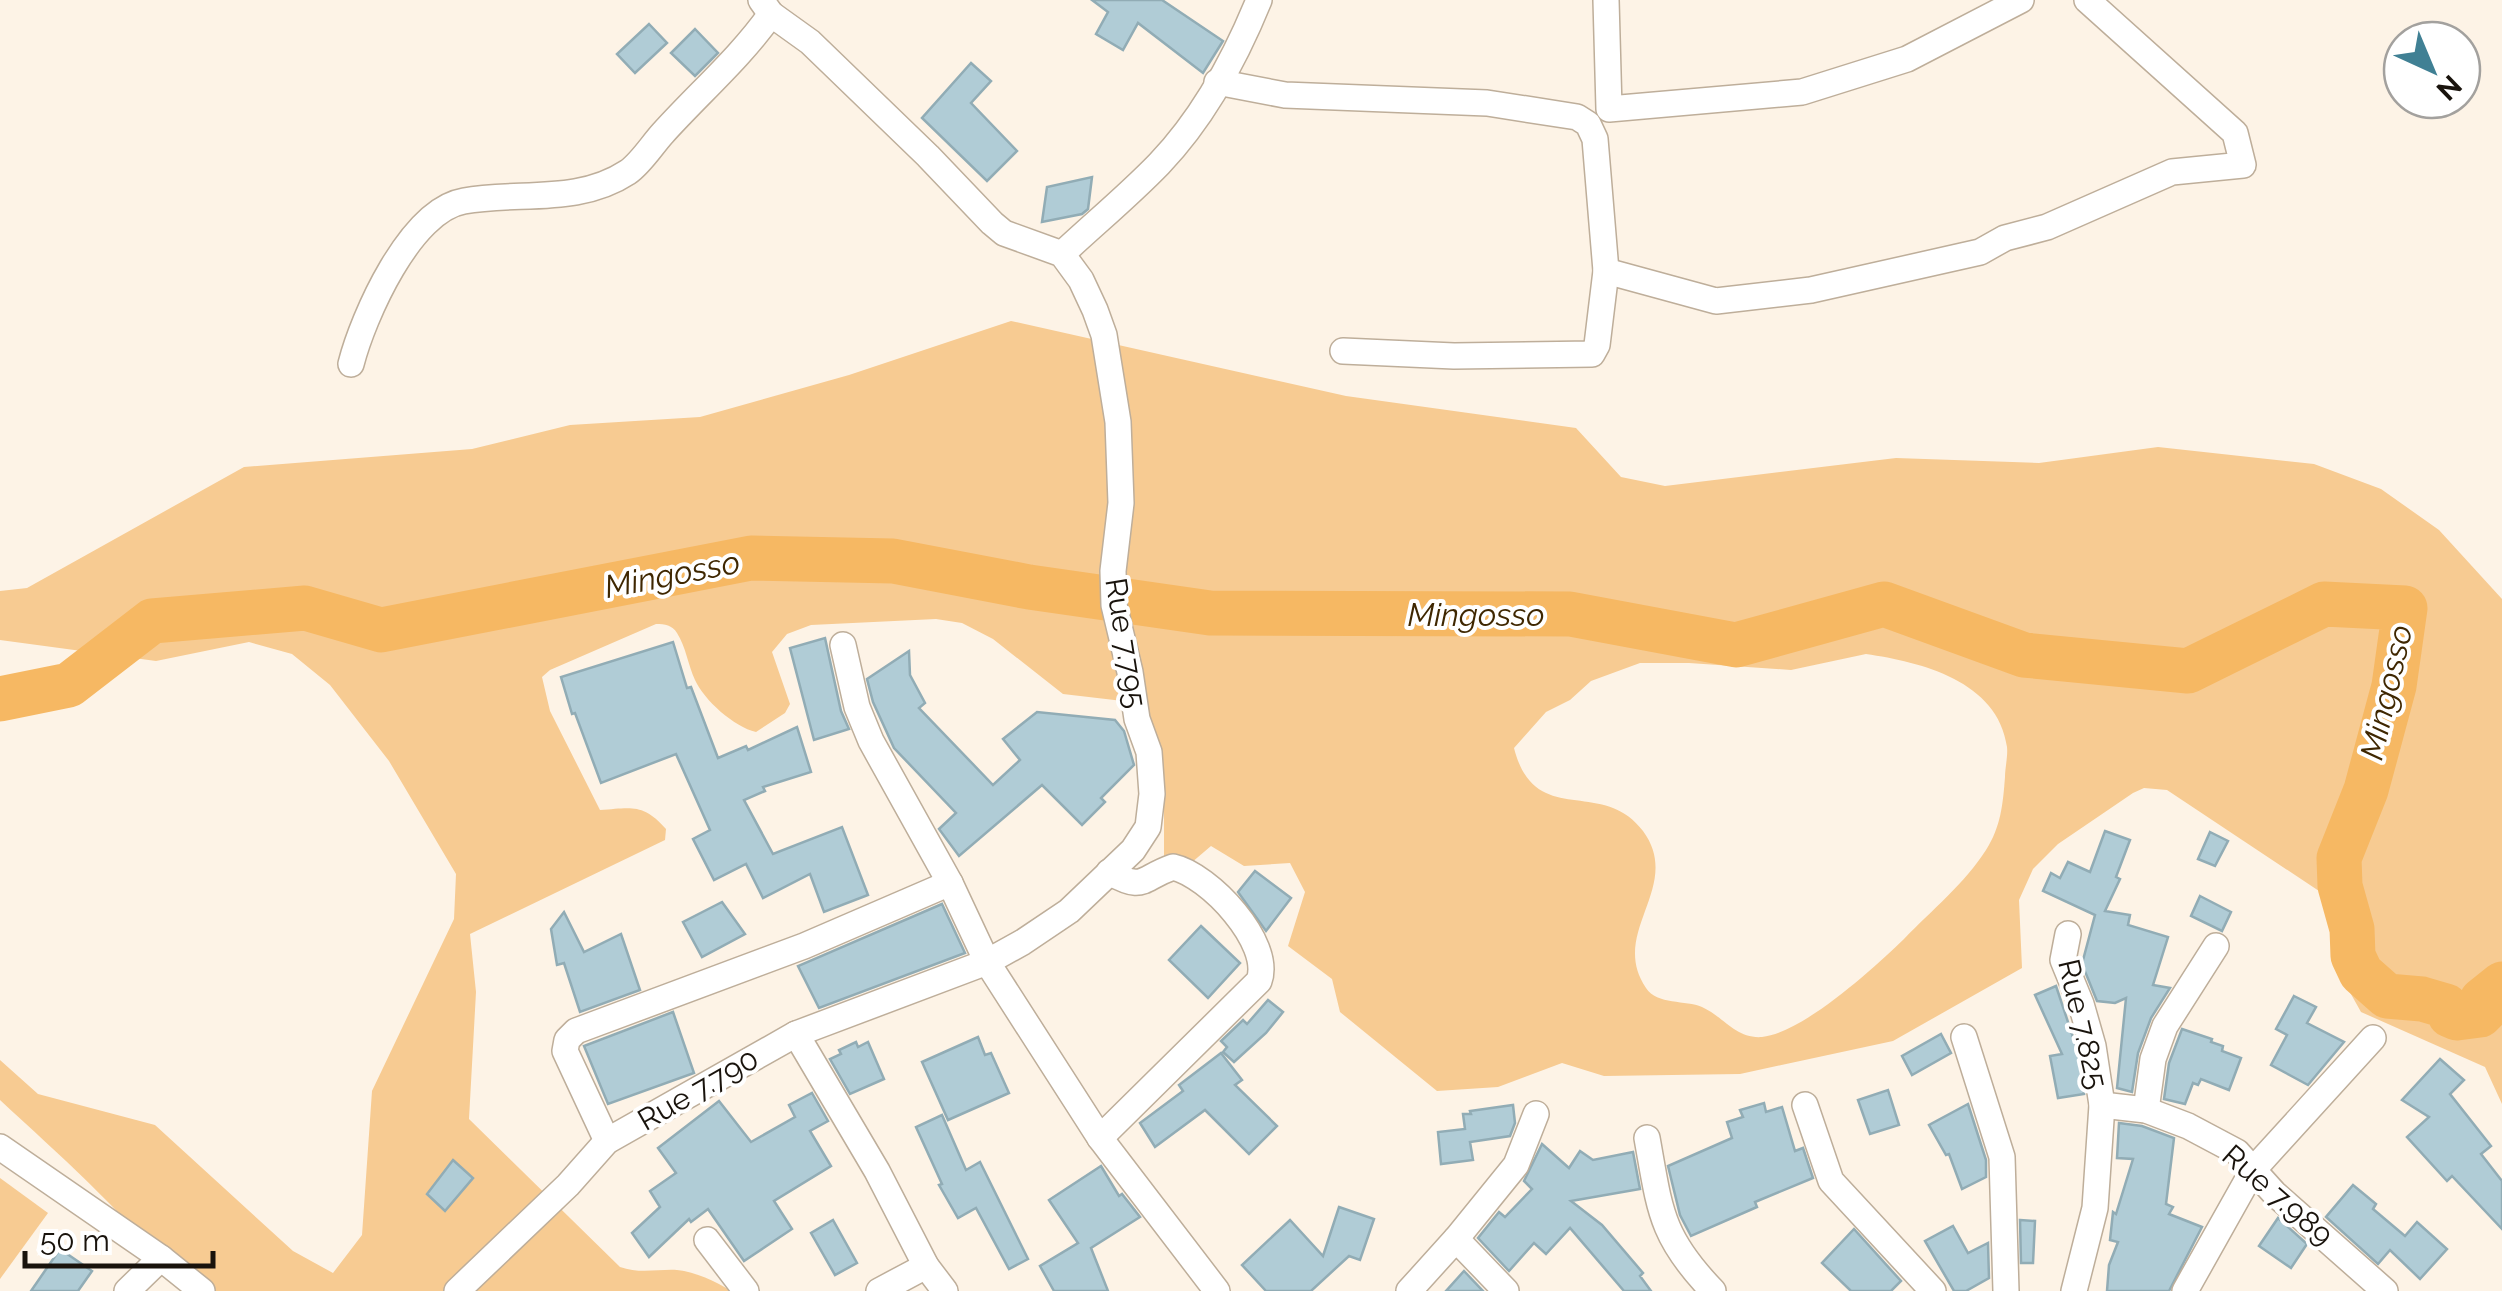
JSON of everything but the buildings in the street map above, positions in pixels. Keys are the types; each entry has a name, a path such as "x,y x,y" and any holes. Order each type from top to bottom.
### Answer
{"street":[{"path":"351,364 359,332 392,266 423,225 460,201 554,197 597,186 629,172 751,43 766,7 810,42 992,224 1004,233 1062,254 1159,164 1197,118 1241,44 1259,0"},
{"path":"1606,0 1609,109 1802,92 1907,58 2021,0"},
{"path":"1606,271 1716,301 1811,290 1980,252 2172,172 2244,165 2235,133 2087,0"},
{"path":"1217,82 1285,95 1487,103 1577,117 1588,124 1596,139 1606,271 1597,345 1592,354 1454,356 1343,351"},
{"name":"Rue 7.795","path":"987,962 1068,911 1133,850 1148,828 1152,794 1149,752 1136,719 1130,672 1114,605 1112,571 1121,502 1118,422 1108,358 1095,310 1081,280 1062,254"},
{"path":"843,645 871,741 950,883 987,962 1100,1138 1217,1291"},
{"path":"1100,1138 1262,974 1262,960 1241,922 1207,884 1174,867 1138,884 1109,872"},
{"path":"607,1142 565,1051 566,1040 576,1031 804,946 950,883"},
{"name":"Rue 7.825","path":"2068,934 2063,960 2093,1046 2102,1105 2095,1208 2074,1291"},
{"path":"2146,1110 2153,1059 2165,1026 2216,946"},
{"name":"Rue 7.790","path":"457,1291 568,1185 607,1142 796,1034 987,962"},
{"path":"796,1034 877,1171 926,1266 945,1291"},
{"path":"1964,1037 2002,1158 2006,1291"},
{"path":"2186,1291 2252,1170 2373,1038"},
{"path":"1805,1105 1831,1181 1933,1291"},
{"name":"Rue 7.989","path":"2102,1105 2146,1110 2188,1126 2237,1152 2384,1291"},
{"path":"1409,1291 1516,1165 1536,1114"},
{"path":"1646,1138 1666,1228 1683,1260 1713,1291"},
{"path":"0,1147 161,1258 202,1291"},
{"path":"1456,1239 1506,1291"},
{"path":"707,1240 746,1291"},
{"path":"127,1291 161,1258"},
{"path":"879,1291 926,1266"}],"shaded area":[{"path":"1011,321 1346,396 1576,428 1621,477 1665,486 1896,458 2039,463 2158,447 2314,464 2381,489 2439,530 2502,599 2502,1104 2485,1067 2361,1012 2333,962 2337,915 2325,895 2167,790 2144,788 2058,844 2033,869 2019,900 2022,968 1893,1041 1740,1074 1604,1076 1562,1063 1498,1087 1437,1091 1340,1012 1332,979 1288,946 1305,892 1290,863 1244,866 1211,846 1184,869 1164,860 1164,769 1140,703 1063,694 993,639 962,623 936,619 811,625 787,634 772,652 790,704 785,713 756,732 738,725 712,704 695,680 677,633 673,628 656,624 542,677 550,711 600,810 643,811 666,829 665,840 470,934 476,992 469,1119 620,1267 684,1271 731,1291 185,1291 121,1215 0,1100 0,1060 38,1094 155,1125 293,1251 333,1273 362,1235 372,1091 454,919 456,874 389,761 330,685 292,654 249,642 156,661 0,640 0,591 27,588 244,467 472,449 570,425 700,417 849,375","holes":["1866,654 1910,663 1954,679 1989,706 2001,724 2007,751 2002,805 1986,850 1958,885 1891,951 1817,1012 1779,1033 1745,1035 1702,1007 1657,997 1646,988 1637,967 1635,948 1655,871 1653,852 1643,831 1627,815 1608,806 1553,796 1537,788 1524,773 1514,748 1546,712 1570,700 1591,681 1640,663 1791,670"]},
{"path":"0,1178 48,1213 0,1279"}],"waterway":[{"name":"Mingosso","path":"0,699 69,685 152,621 305,608 381,630 751,558 893,561 1029,587 1210,613 1570,614 1736,645 1884,604 2024,655 2188,671 2324,604 2405,608 2394,686 2366,790 2339,858 2353,956 2361,973 2387,996 2446,1006 2450,1015 2457,1018 2480,1015 2486,1009 2482,1000 2502,984"}]}
